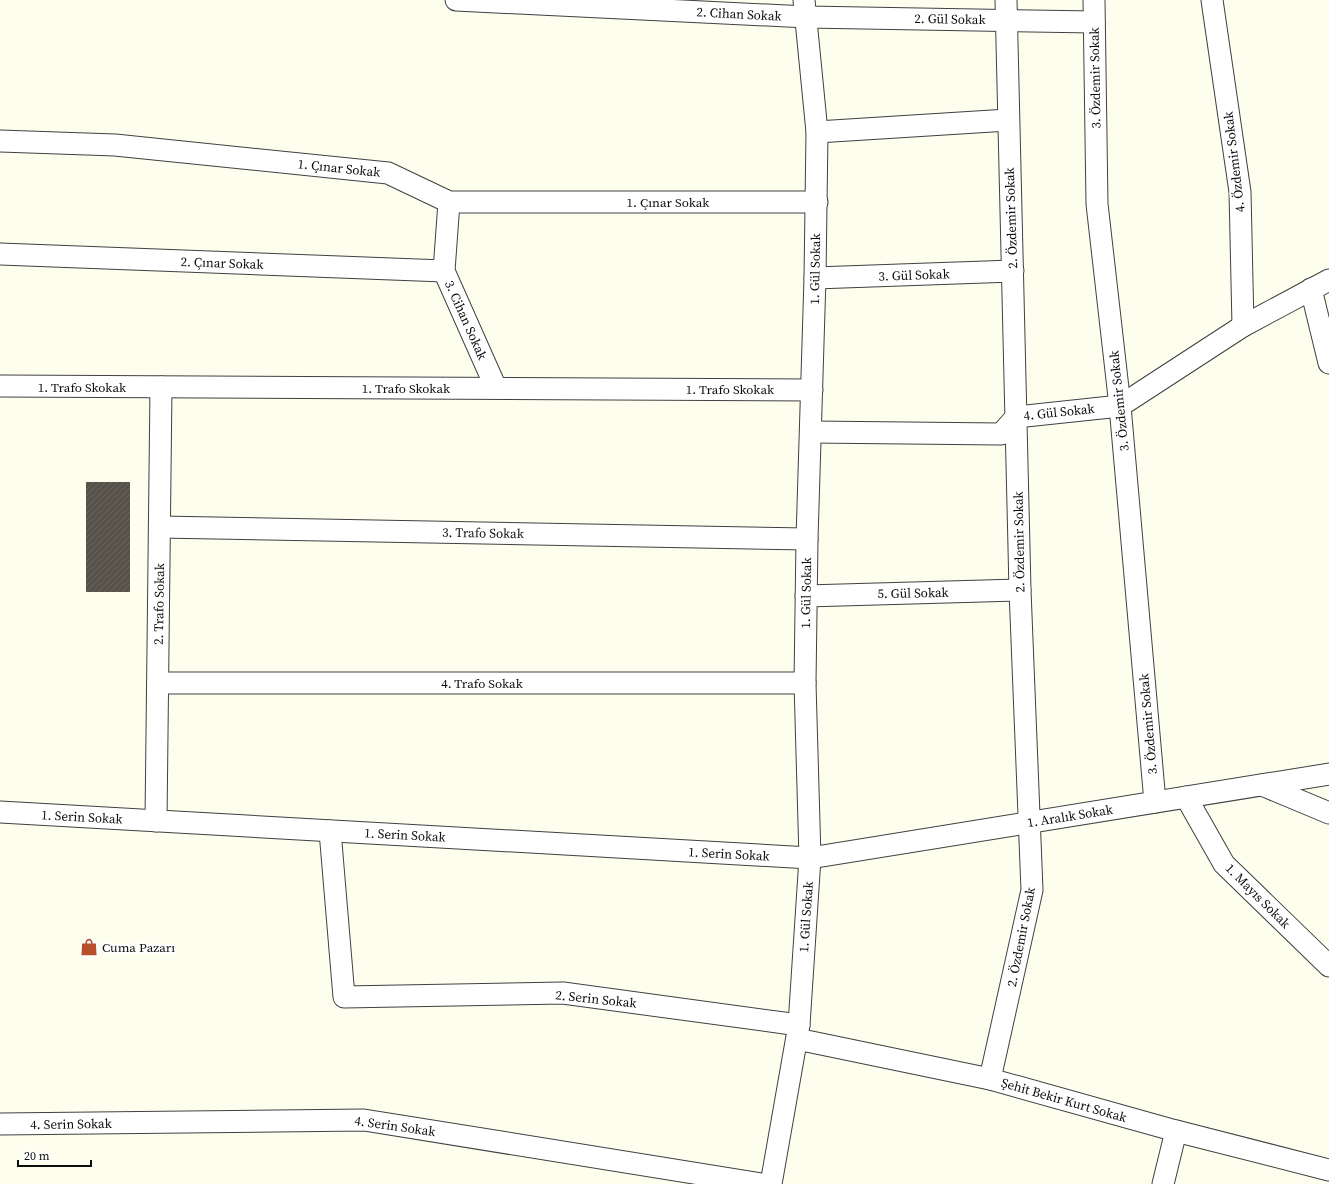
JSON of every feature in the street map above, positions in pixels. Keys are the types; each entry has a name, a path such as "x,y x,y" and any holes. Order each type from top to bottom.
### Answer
{"street":[{"name":"2. Cihan Sokak","path":"456,0 806,9"},
{"name":"3. Özdemir Sokak","path":"1094,0 1097,204 1120,406 1155,802"},
{"name":"4. Özdemir Sokak","path":"1212,0 1240,192 1243,326"},
{"name":"2. Gül Sokak","path":"806,9 1006,10 1094,22"},
{"name":"1. Gül Sokak","path":"772,1184 798,1032 810,858 806,683 806,596 817,202 817,132 806,9"},
{"name":"2. Özdemir Sokak","path":"990,1080 1032,890 1020,590 1006,10"},
{"path":"817,132 1008,120"},
{"name":"1. Çınar Sokak","path":"0,141 115,145 388,173 449,202 817,202"},
{"name":"3. Cihan Sokak","path":"449,202 444,271 496,388"},
{"name":"2. Çınar Sokak","path":"0,254 444,271"},
{"name":"3. Gül Sokak","path":"815,278 1012,271"},
{"name":"4. Gül Sokak","path":"811,432 1001,434 1016,417 1120,406 1243,326 1320,284"},
{"path":"1320,284 1329,363"},
{"name":"1. Trafo Skokak","path":"0,386 812,390"},
{"name":"2. Trafo Sokak","path":"156,821 162,387"},
{"name":"3. Trafo Sokak","path":"160,527 807,539"},
{"name":"5. Gül Sokak","path":"806,596 1020,590"},
{"name":"4. Trafo Sokak","path":"158,683 806,683"},
{"name":"1. Aralık Sokak","path":"810,858 1329,774"},
{"path":"1262,784 1329,813"},
{"name":"1. Mayıs Sokak","path":"1186,797 1224,864 1329,966"},
{"name":"1. Serin Sokak","path":"0,812 810,858"},
{"name":"2. Serin Sokak","path":"330,831 344,997 563,993 798,1032"},
{"name":"Şehit Bekir Kurt Sokak","path":"798,1032 990,1080 1176,1132 1329,1170"},
{"name":"4. Serin Sokak","path":"0,1124 364,1120 762,1184"},
{"path":"1163,1184 1176,1132"}],"building":[{"path":"86,482 130,482 130,592 86,592"}],"place":[{"name":"Cuma Pazarı","path":"89,947"}]}
